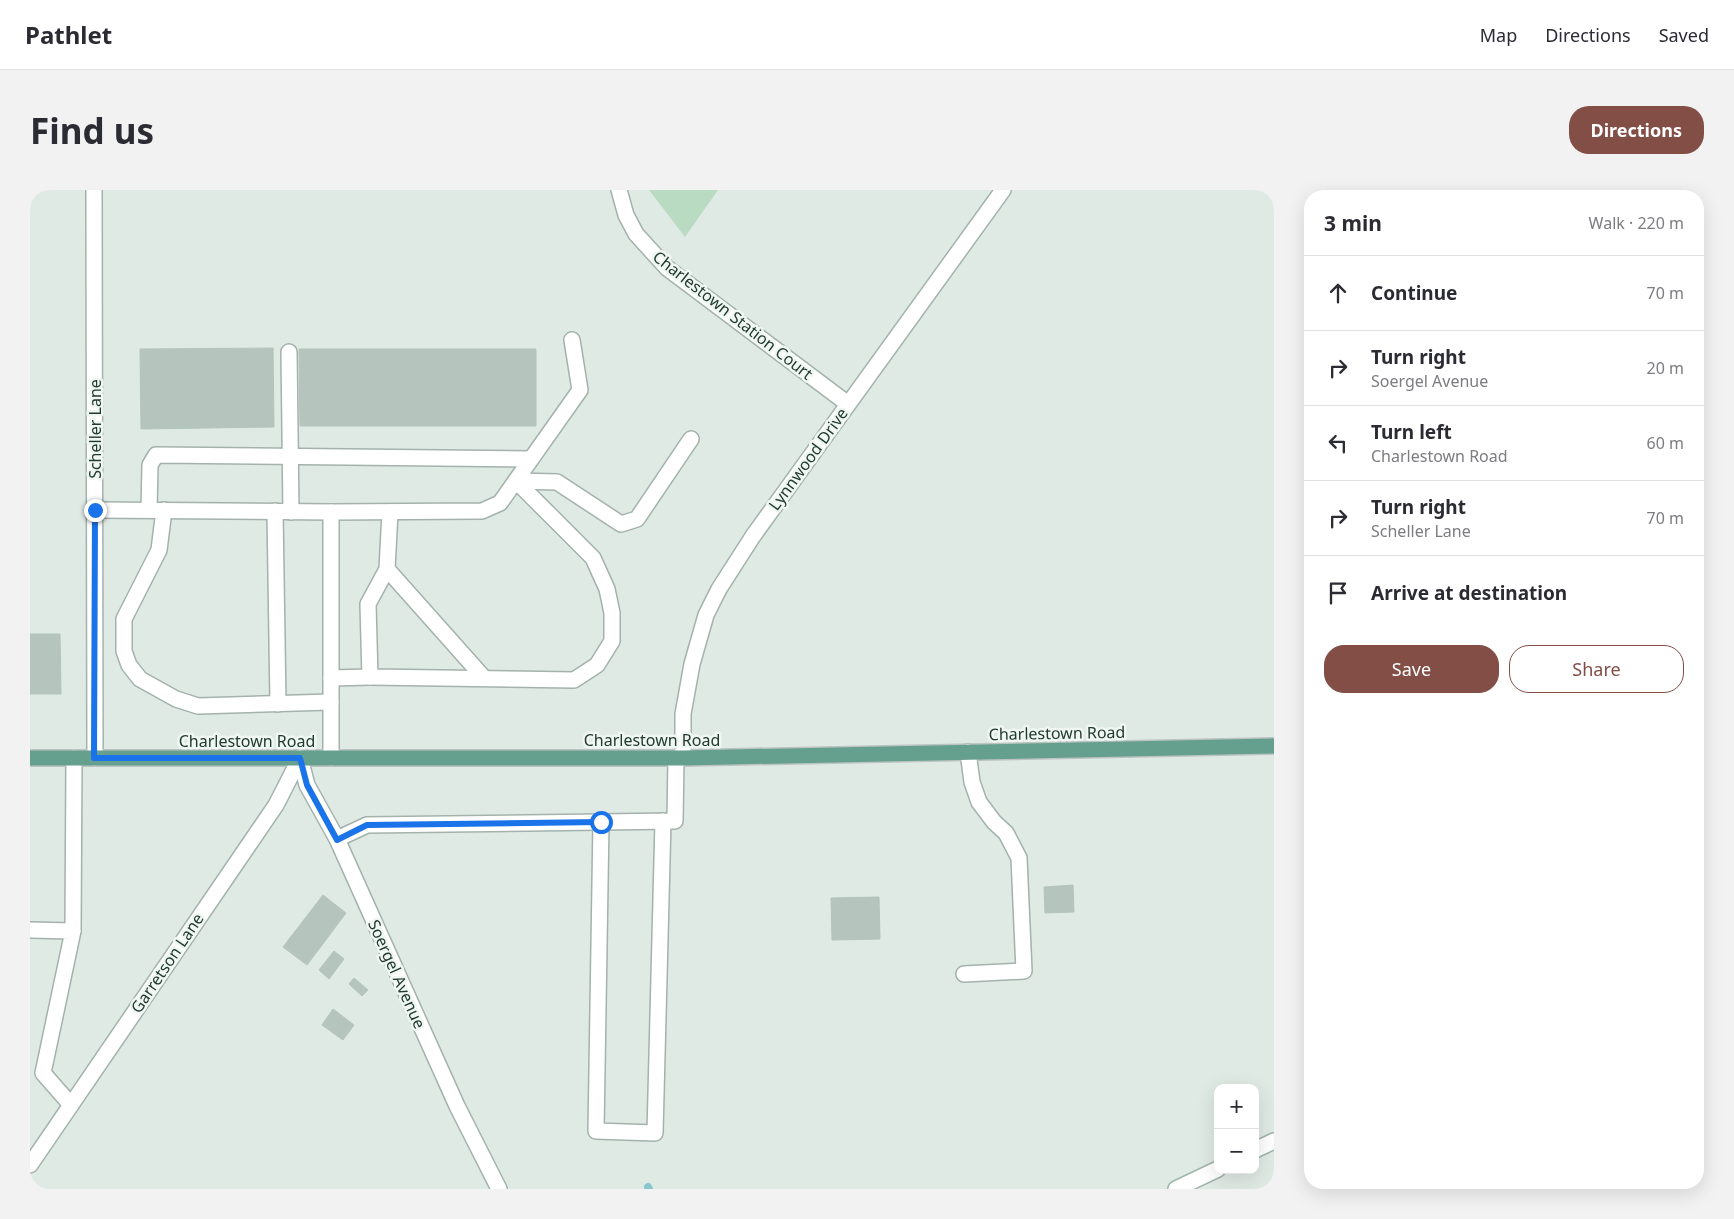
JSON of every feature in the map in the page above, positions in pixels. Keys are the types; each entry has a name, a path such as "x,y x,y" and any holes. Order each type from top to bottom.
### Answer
{"main road":[{"name":"Charlestown Road","path":"30,758 679,758 1274,746"}],"street":[{"name":"Scheller Lane","path":"94,190 94,758"},
{"name":"Charlestown Station Court","path":"619,190 626,215 636,234 667,268 848,404"},
{"name":"Lynnwood Drive","path":"664,821 674,821 683,714 692,664 706,615 719,589 753,536 1003,190"},
{"path":"95,510 274,512 482,511 500,503 580,390 572,340"},
{"path":"290,352 291,512"},
{"path":"516,480 558,482 620,524 637,519 691,439"},
{"path":"331,702 198,706 176,699 140,679 129,665 124,651 124,619 159,550 150,465 156,455 531,459"},
{"path":"331,678 574,680 597,665 612,641 612,613 607,589 593,558 516,480"},
{"path":"274,512 278,704"},
{"path":"331,512 331,758"},
{"path":"370,677 368,604 387,569 390,512"},
{"path":"387,569 484,678"},
{"path":"964,974 1024,971 1019,858 1006,833 994,822 979,802 972,782 968,752"},
{"path":"71,1105 43,1073 73,931 74,758"},
{"name":"Soergel Avenue","path":"300,758 307,785 337,840 457,1106 499,1189"},
{"name":"Garretson Lane","path":"30,1165 276,805 300,758"},
{"path":"337,840 367,825 664,821 656,1133 596,1131 601,822"},
{"path":"30,930 73,931"},
{"path":"1259,1148 1274,1141"},
{"path":"1176,1189 1195,1185 1214,1172"}],"green space":[{"path":"649,190 718,190 685,237"}],"building":[{"path":"273,348 274,427 141,429 140,349"},
{"path":"299,349 536,349 536,426 300,426"},
{"path":"30,634 60,634 61,694 30,694"},
{"path":"1073,885 1074,912 1045,913 1044,887"},
{"path":"323,895 346,913 307,965 283,947"},
{"path":"879,897 880,939 832,940 831,898"},
{"path":"334,951 344,959 329,979 319,970"},
{"path":"354,978 368,990 362,996 349,984"},
{"path":"333,1009 354,1025 343,1040 322,1025"}],"route":[{"path":"95,510 94,758 300,758 307,785 337,840 367,825 601,822"}]}
